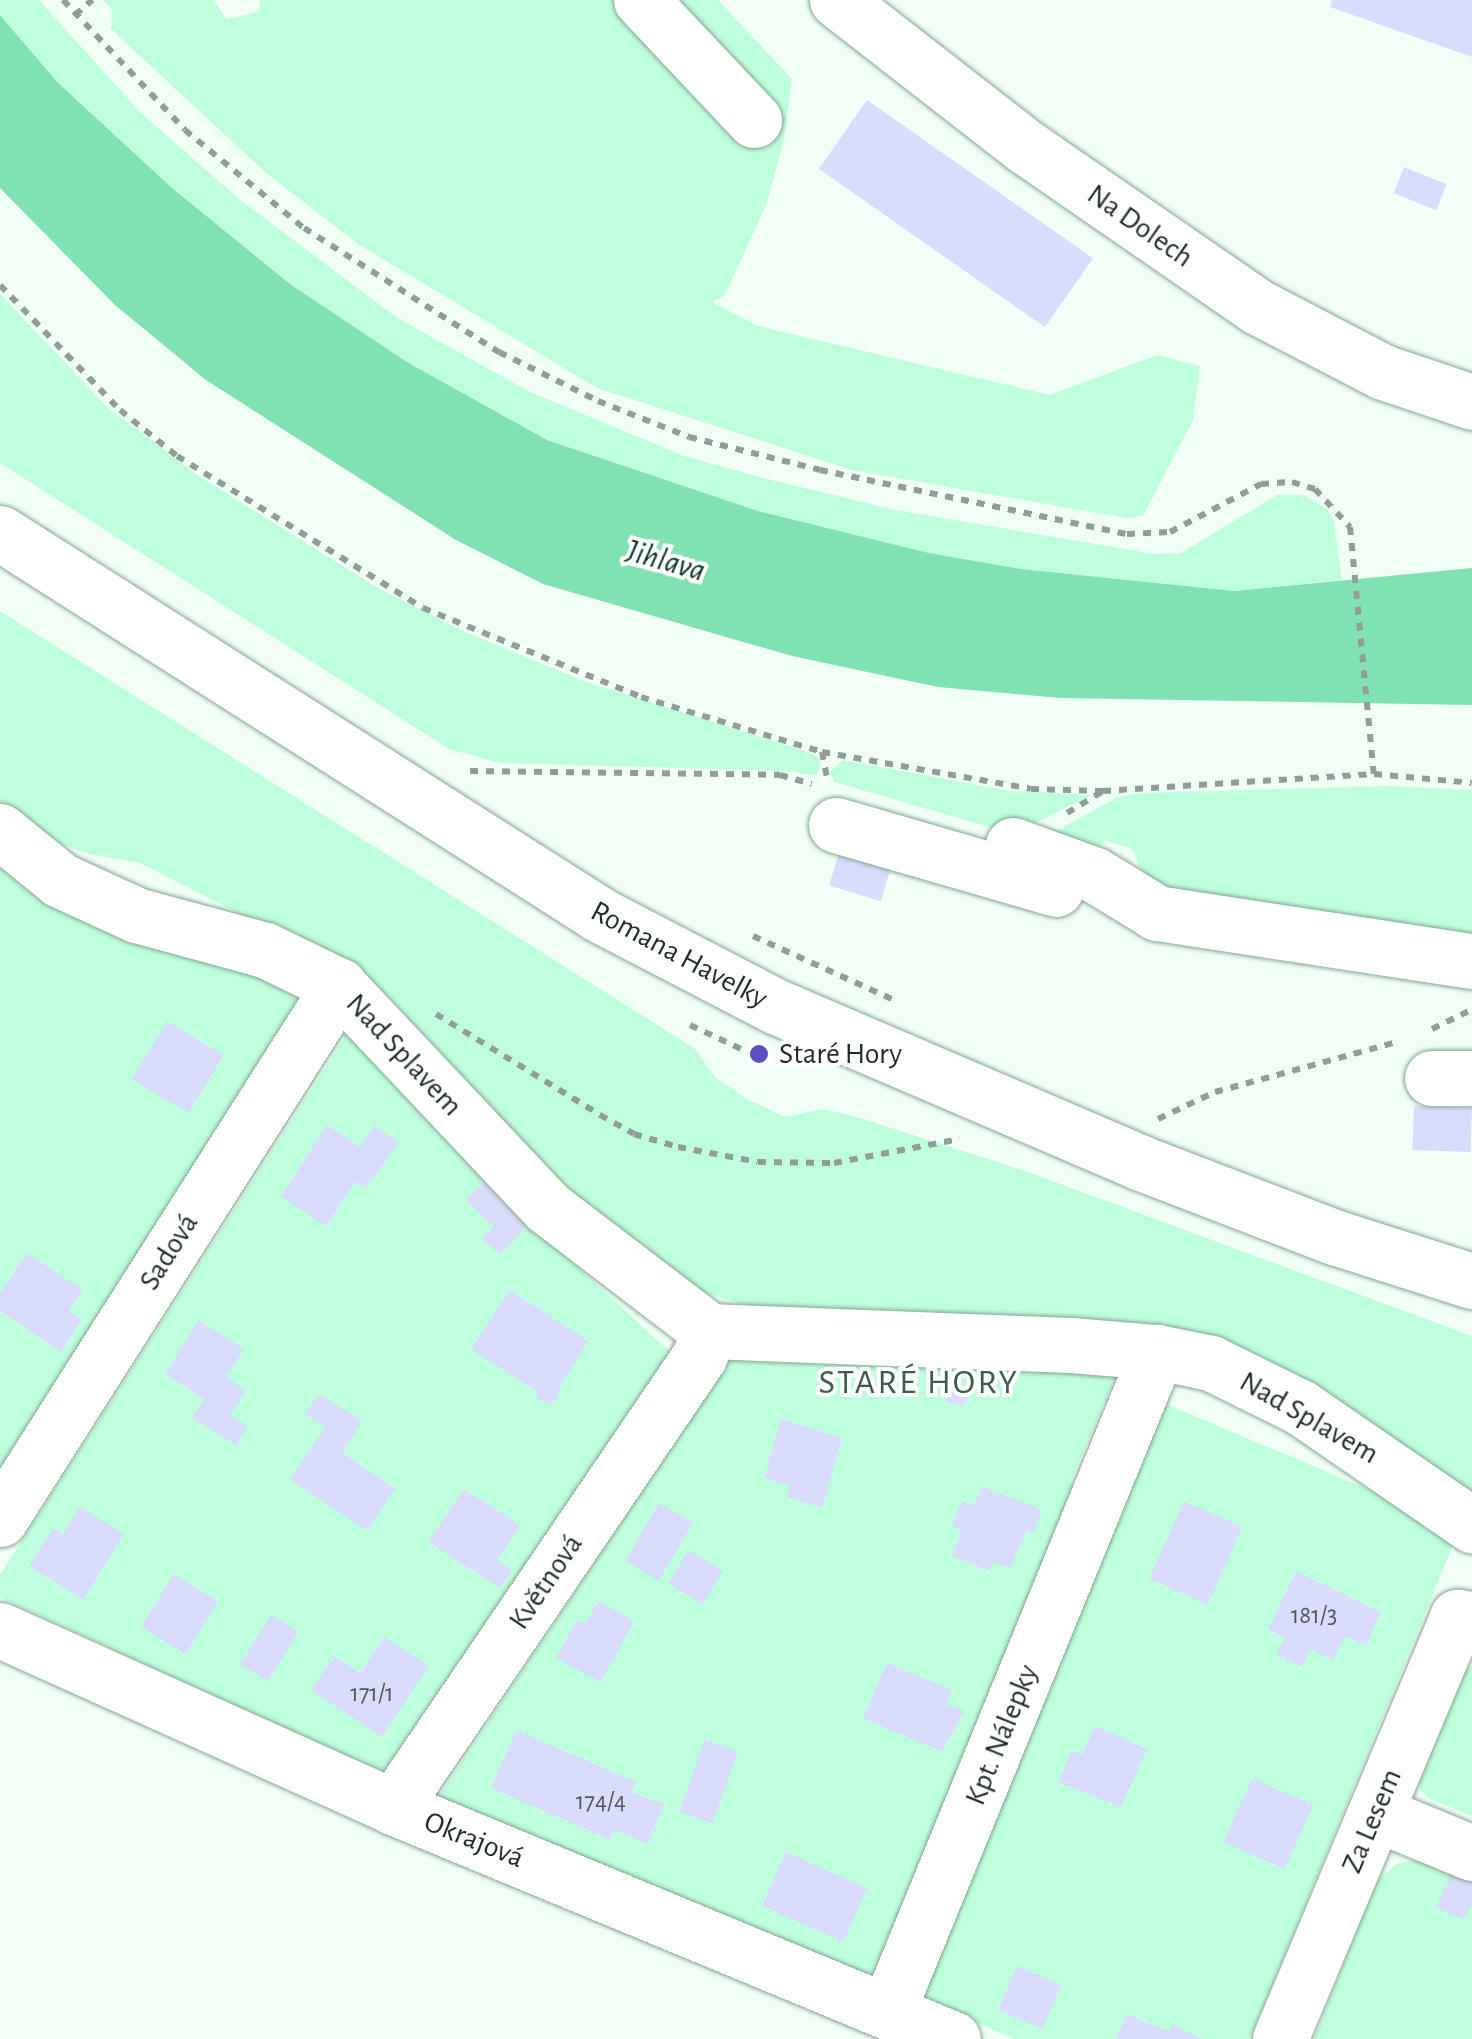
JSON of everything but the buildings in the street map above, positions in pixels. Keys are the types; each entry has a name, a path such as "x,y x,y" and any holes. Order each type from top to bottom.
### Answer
{"street":[{"path":"641,0 754,120"},
{"name":"Na Dolech","path":"837,0 1026,147 1258,307 1383,372 1472,402"},
{"name":"Romana Havelky","path":"0,533 600,916 776,1006 998,1103 1334,1237 1472,1282"},
{"path":"832,807 1006,877 1156,912 1472,962"},
{"name":"Nad Splavem","path":"0,831 76,887 136,915 265,950 338,986 547,1207 704,1344 1157,1352 1211,1363 1300,1406 1472,1525"},
{"path":"1013,845 1095,875 1156,912"},
{"name":"Sadová","path":"0,1519 338,986"},
{"name":"Květnová","path":"392,1807 704,1344"},
{"name":"Kpt. Nálepky","path":"888,2010 1157,1352"},
{"name":"Za Lesem","path":"1280,2039 1458,1616 1472,1620"},
{"name":"Okrajová","path":"0,1630 392,1807 953,2039"},
{"path":"1375,1813 1472,1853"}],"path":[{"path":"63,0 185,130 304,228 499,352 598,401 689,437 1127,534 1170,532 1262,484 1292,482 1315,489 1350,527 1374,774"},
{"path":"76,15 92,0"},
{"path":"0,285 120,410 178,456 423,608 641,697 822,752 1031,789 1103,791 1374,774 1472,783"},
{"path":"822,752 832,807"},
{"path":"486,782 470,771 780,775 832,807"},
{"path":"746,932 894,1000"},
{"path":"424,1007 634,1134 758,1162 834,1164 984,1135 998,1103"},
{"path":"1152,1122 1216,1092 1381,1048"}],"shaded area":[{"path":"0,0 39,0 141,113 239,199 396,317 528,391 684,456 767,479 896,510 1154,554 1181,553 1277,495 1304,495 1327,509 1334,522 1342,580 1234,591 1021,569 929,553 758,511 547,440 407,362 290,284 172,188 56,82 0,15"},
{"path":"103,0 214,0 226,19 259,12 260,0 718,0 792,79 784,139 767,203 725,295 712,302 758,326 1050,395 1157,355 1200,366 1193,420 1143,516 1125,518 852,470 597,388 358,244 266,173 111,29 112,9"},
{"path":"0,294 107,407 197,475 378,588 465,632 584,681 811,753 820,759 819,771 814,776 789,771 500,763 449,749 0,463"},
{"path":"0,611 694,1048 715,1077 747,1099 785,1117 823,1109 857,1117 1028,1172 1472,1336 1472,1521 1287,1392 897,1321 741,1304 639,1273 257,923 140,863 84,853 31,830 0,807"},
{"path":"843,760 1009,791 1091,795 1014,834 834,782 830,772"},
{"path":"1389,786 1472,790 1472,950 1147,884 1132,849 1105,840 1093,858 1038,841 1116,798 1138,793"},
{"path":"0,856 41,900 313,991 0,1476"},
{"path":"356,1020 533,1225 672,1354 390,1778 0,1597 0,1575"},
{"path":"741,1342 1121,1363 1070,1483 1079,1487 872,1982 438,1798"},
{"path":"1166,1404 1460,1528 1250,2039 1015,2039 920,1998"},
{"path":"1472,1666 1472,1816 1430,1799 1420,1790 1419,1777 1463,1671"},
{"path":"1426,1858 1472,1876 1472,2039 1314,2039 1376,1882 1396,1864"}],"water":[{"name":"Jihlava","path":"0,15 57,82 172,188 290,284 407,362 547,440 758,511 929,553 1021,569 1234,591 1472,568 1472,705 1060,698 938,687 792,656 543,584 456,540 206,380 115,305 0,188"}],"place":[{"name":"Staré Hory","path":"759,1054"}],"district":[{"name":"STARÉ HORY","path":"919,1383"}]}
